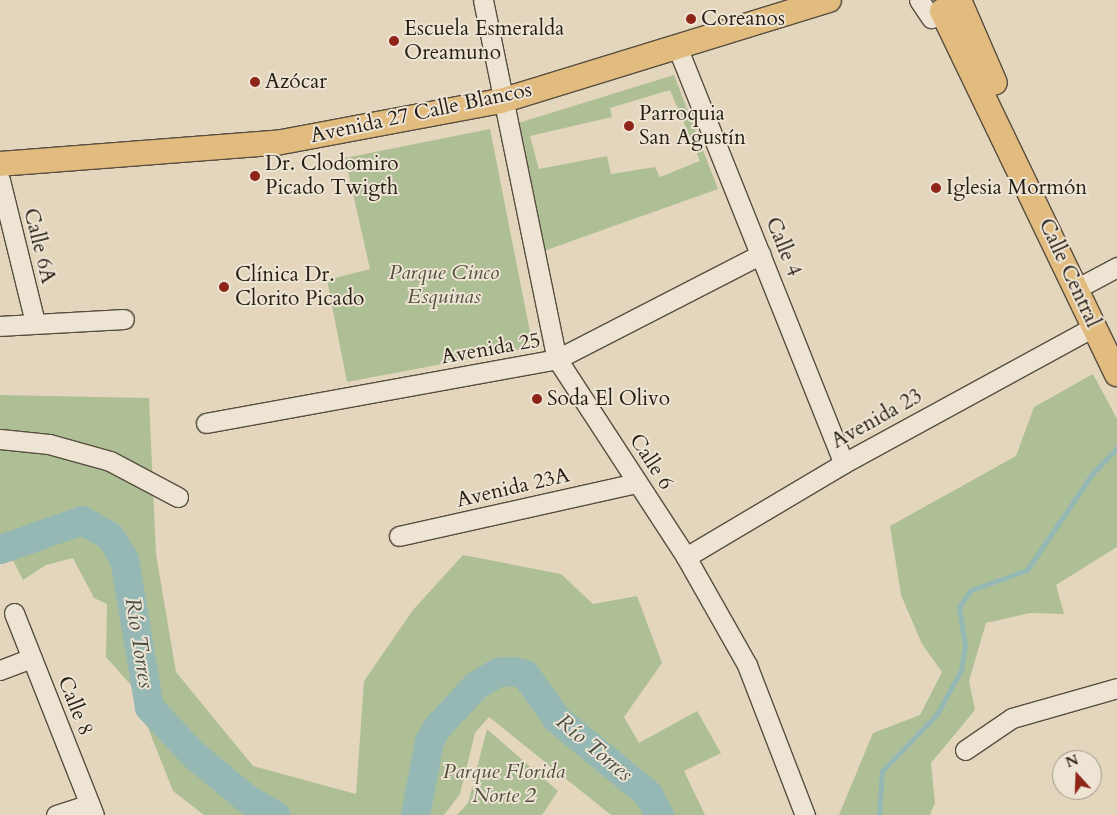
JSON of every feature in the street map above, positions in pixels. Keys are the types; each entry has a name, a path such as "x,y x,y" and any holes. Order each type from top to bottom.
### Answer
{"main road":[{"name":"Avenida 27 Calle Blancos","path":"0,164 276,142 501,100 678,49 829,0"},
{"name":"Calle Central","path":"944,10 1060,253 1093,327 1117,374"}],"street":[{"name":"Calle 6","path":"483,0 501,100 557,359 686,557 762,696 805,815"},
{"path":"919,0 944,10"},
{"name":"Calle 4","path":"678,49 844,463"},
{"name":"Calle 6A","path":"0,180 35,323"},
{"name":"Avenida 25","path":"206,423 557,359 761,254"},
{"path":"1076,289 1117,267"},
{"path":"0,326 124,319"},
{"name":"Avenida 23","path":"686,557 844,463 1093,327"},
{"path":"0,439 49,444 110,461 178,497"},
{"name":"Avenida 23A","path":"399,536 638,483"},
{"name":"Calle 8","path":"14,614 91,809"},
{"path":"0,670 32,658"},
{"path":"965,750 1012,718 1117,688"},
{"path":"56,815 91,809"}],"green space":[{"path":"674,75 718,189 541,252 515,124","holes":["670,90 700,161 660,177 655,167 611,174 607,156 539,169 530,136 612,117 610,108"]},
{"name":"Parque Cinco Esquinas","path":"490,129 533,347 347,382 327,280 370,269 345,158"},
{"path":"1093,374 1117,419 1117,547 1056,585 1064,614 1030,613 986,623 969,681 975,710 931,763 935,803 930,815 839,815 873,733 920,715 942,672 922,644 901,595 890,526 1016,456 1034,407"},
{"path":"0,395 149,398 156,554 176,672 253,766 356,794 364,681 413,610 463,555 561,574 593,604 637,596 662,663 624,717 639,743 697,711 721,753 684,771 705,815 611,815 489,717 475,733 460,794 444,815 204,815 173,791 131,685 106,657 107,604 94,598 73,558 46,565 23,580 14,562 0,552"},
{"name":"Parque Florida Norte 2","path":"487,729 558,791 542,815 457,815 468,803"}],"waterway":[{"path":"879,815 882,771 937,714 961,670 965,646 959,607 971,590 1027,570 1092,474 1117,448"},
{"name":"Río Torres","path":"0,549 82,520 110,536 124,559 149,707 193,754 246,798 276,815"},
{"name":"Río Torres","path":"415,815 429,741 437,727 476,685 498,672 512,671 525,674 557,719 648,794 659,815"}],"place":[{"name":"Coreanos","path":"691,19"},
{"name":"Escuela Esmeralda Oreamuno","path":"394,41"},
{"name":"Azócar","path":"255,82"},
{"name":"Parroquia San Agustín","path":"629,126"},
{"name":"Dr. Clodomiro Picado Twigth","path":"255,176"},
{"name":"Iglesia Mormón","path":"936,188"},
{"name":"Clínica Dr. Clorito Picado","path":"224,287"},
{"name":"Soda El Olivo","path":"537,399"}]}
